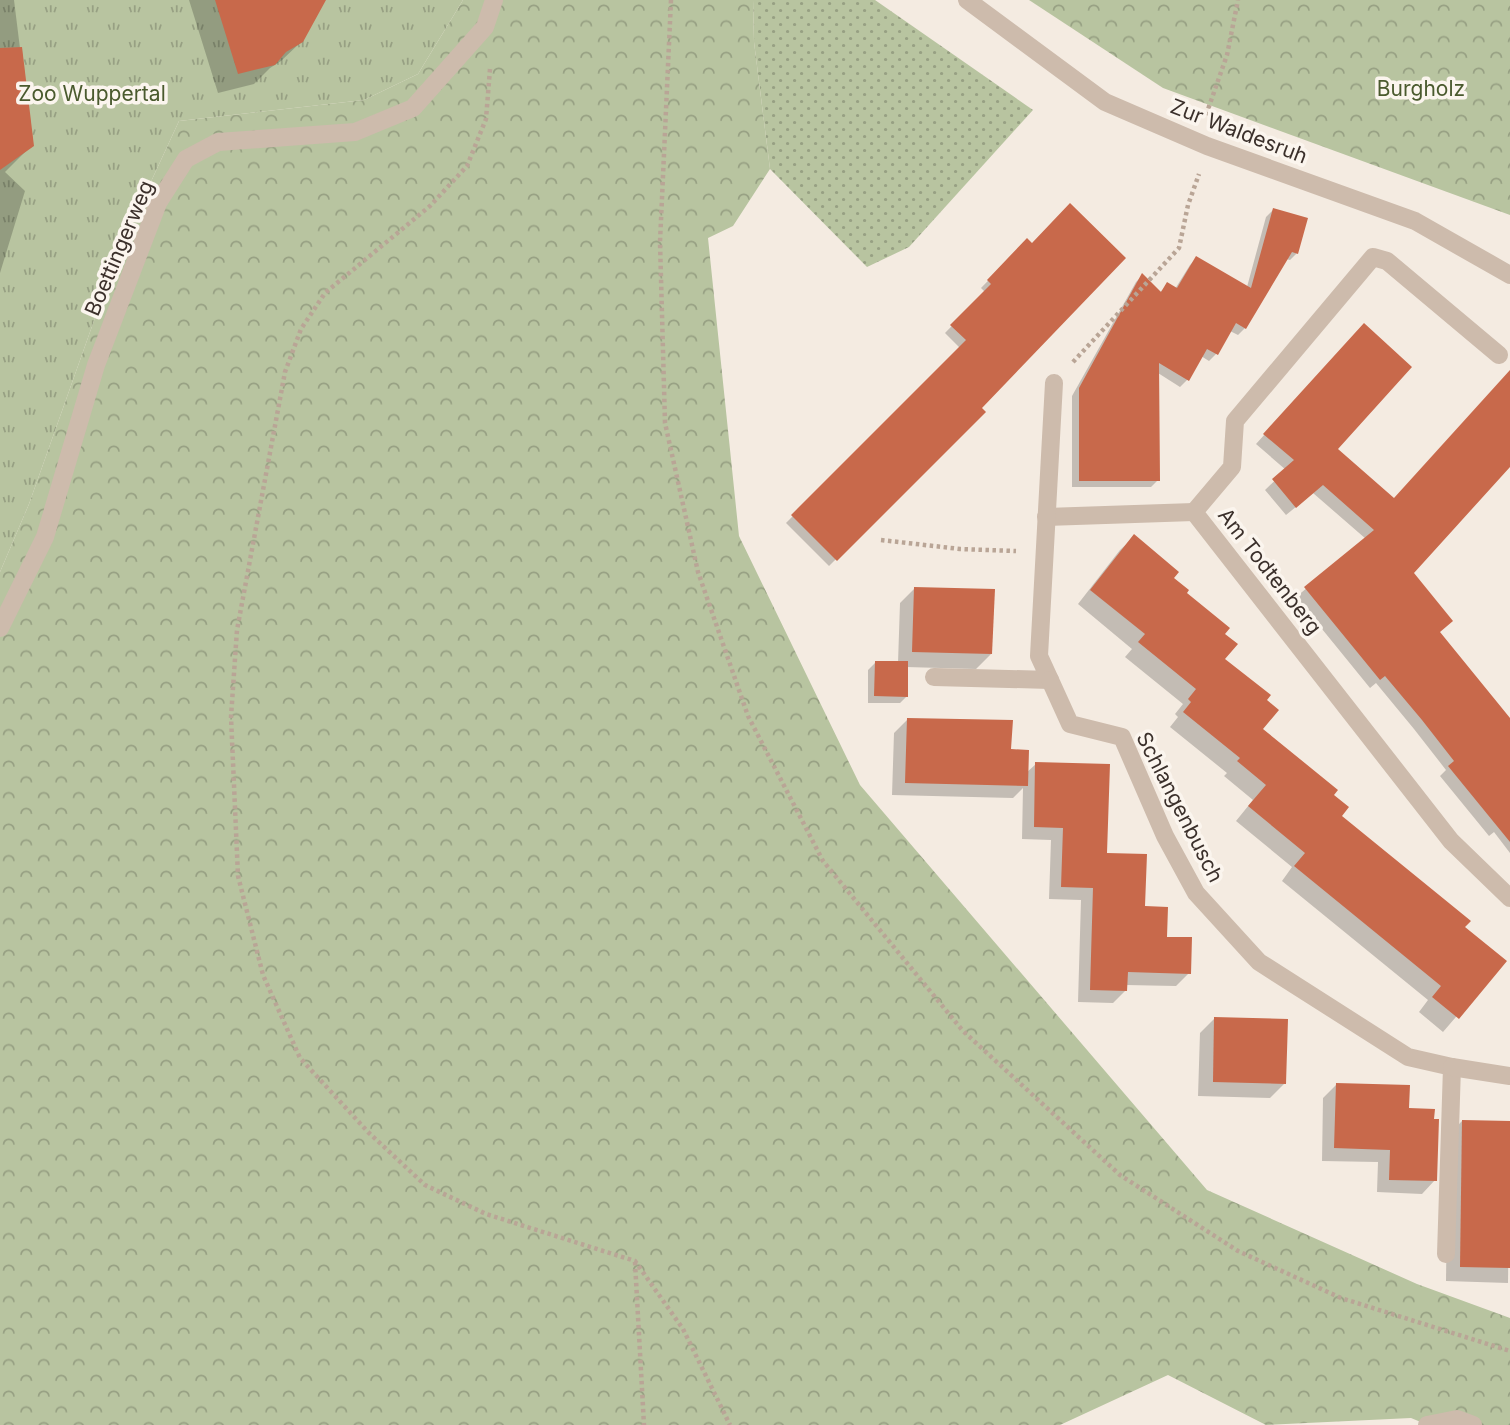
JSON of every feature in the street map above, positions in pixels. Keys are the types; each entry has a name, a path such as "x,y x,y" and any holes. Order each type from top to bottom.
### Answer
{"street":[{"name":"Boettingerweg","path":"0,628 45,537 96,365 158,203 186,159 218,142 355,132 413,108 485,27 494,0"},
{"name":"Zur Waldesruh","path":"967,0 1105,102 1196,142 1415,221 1510,275"},
{"name":"Am Todtenberg","path":"1499,355 1387,261 1373,257 1235,421 1232,467 1194,512 1451,841 1510,898"},
{"name":"Schlangenbusch","path":"1054,383 1039,656 1070,724 1122,737 1165,835 1196,893 1259,962 1408,1057 1510,1076"},
{"path":"1046,517 1194,512"},
{"path":"934,677 1050,680"},
{"path":"1446,1254 1452,1067"},
{"path":"1427,1425 1457,1419 1473,1425"}],"path":[{"path":"671,0 660,242 665,423 698,572 748,716 823,861 963,1031 1120,1175 1238,1251 1341,1298 1510,1351"},
{"path":"1196,142 1227,55 1238,0"},
{"path":"485,27 491,64 486,119 467,166 430,206 325,293 301,329 285,372 237,630 231,717 238,876 263,975 300,1058 368,1132 425,1185 486,1214 635,1261 683,1329 730,1425"},
{"path":"1054,383 1179,248 1194,191"},
{"path":"881,540 960,549 1045,552"},
{"path":"635,1261 644,1425"}],"green space":[{"name":"Zoo Wuppertal","path":"0,0 463,0 418,74 364,100 179,121 118,253 29,504 0,572"},
{"path":"463,0 753,0 754,42 770,169 733,226 708,238 739,536 860,785 1207,1190 1417,1284 1510,1318 1510,1425 1428,1425 1411,1418 1266,1425 1168,1375 1060,1425 0,1425 0,572 29,504 118,253 179,121 364,100 418,74"},
{"path":"753,0 875,0 1033,110 909,247 867,267 770,169 754,42"},
{"name":"Burgholz","path":"1029,0 1510,0 1510,215 1163,88"}],"building":[{"path":"215,0 326,0 303,42 286,52 275,65 238,74"},
{"path":"22,47 34,146 0,170 0,48"},
{"path":"1070,203 1126,258 982,408 986,412 837,561 791,515 966,340 950,325 991,284 987,280 1027,238 1032,243"},
{"path":"1273,208 1308,218 1298,254 1292,252 1246,329 1236,323 1218,355 1207,349 1189,381 1159,363 1160,481 1079,481 1079,388 1142,273 1161,292 1167,282 1177,288 1196,256 1251,288"},
{"path":"1364,323 1412,367 1338,449 1394,498 1510,370 1510,467 1414,573 1453,621 1440,632 1510,718 1510,842 1448,766 1454,761 1422,720 1385,676 1380,680 1304,587 1374,530 1323,485 1296,508 1272,479 1294,460 1263,434"},
{"path":"1134,534 1179,572 1174,578 1189,590 1187,593 1230,628 1225,634 1238,644 1225,659 1271,695 1267,700 1279,710 1263,729 1338,790 1334,795 1349,807 1342,816 1471,921 1465,927 1507,961 1459,1019 1432,997 1441,986 1294,866 1305,853 1248,806 1266,785 1237,761 1240,758 1183,712 1196,689 1138,642 1145,634 1090,590"},
{"path":"914,587 995,589 992,654 912,652"},
{"path":"875,661 908,661 908,697 874,696"},
{"path":"907,718 1013,720 1011,749 1029,750 1028,786 905,783"},
{"path":"1035,762 1110,764 1107,853 1147,854 1145,906 1168,907 1167,937 1192,937 1191,974 1128,972 1127,991 1090,990 1093,888 1061,887 1063,828 1034,827"},
{"path":"1214,1017 1288,1019 1286,1084 1213,1082"},
{"path":"1336,1083 1410,1085 1409,1108 1435,1109 1434,1119 1439,1119 1437,1181 1389,1180 1390,1150 1334,1148"},
{"path":"1462,1120 1510,1121 1510,1268 1460,1267"}]}
